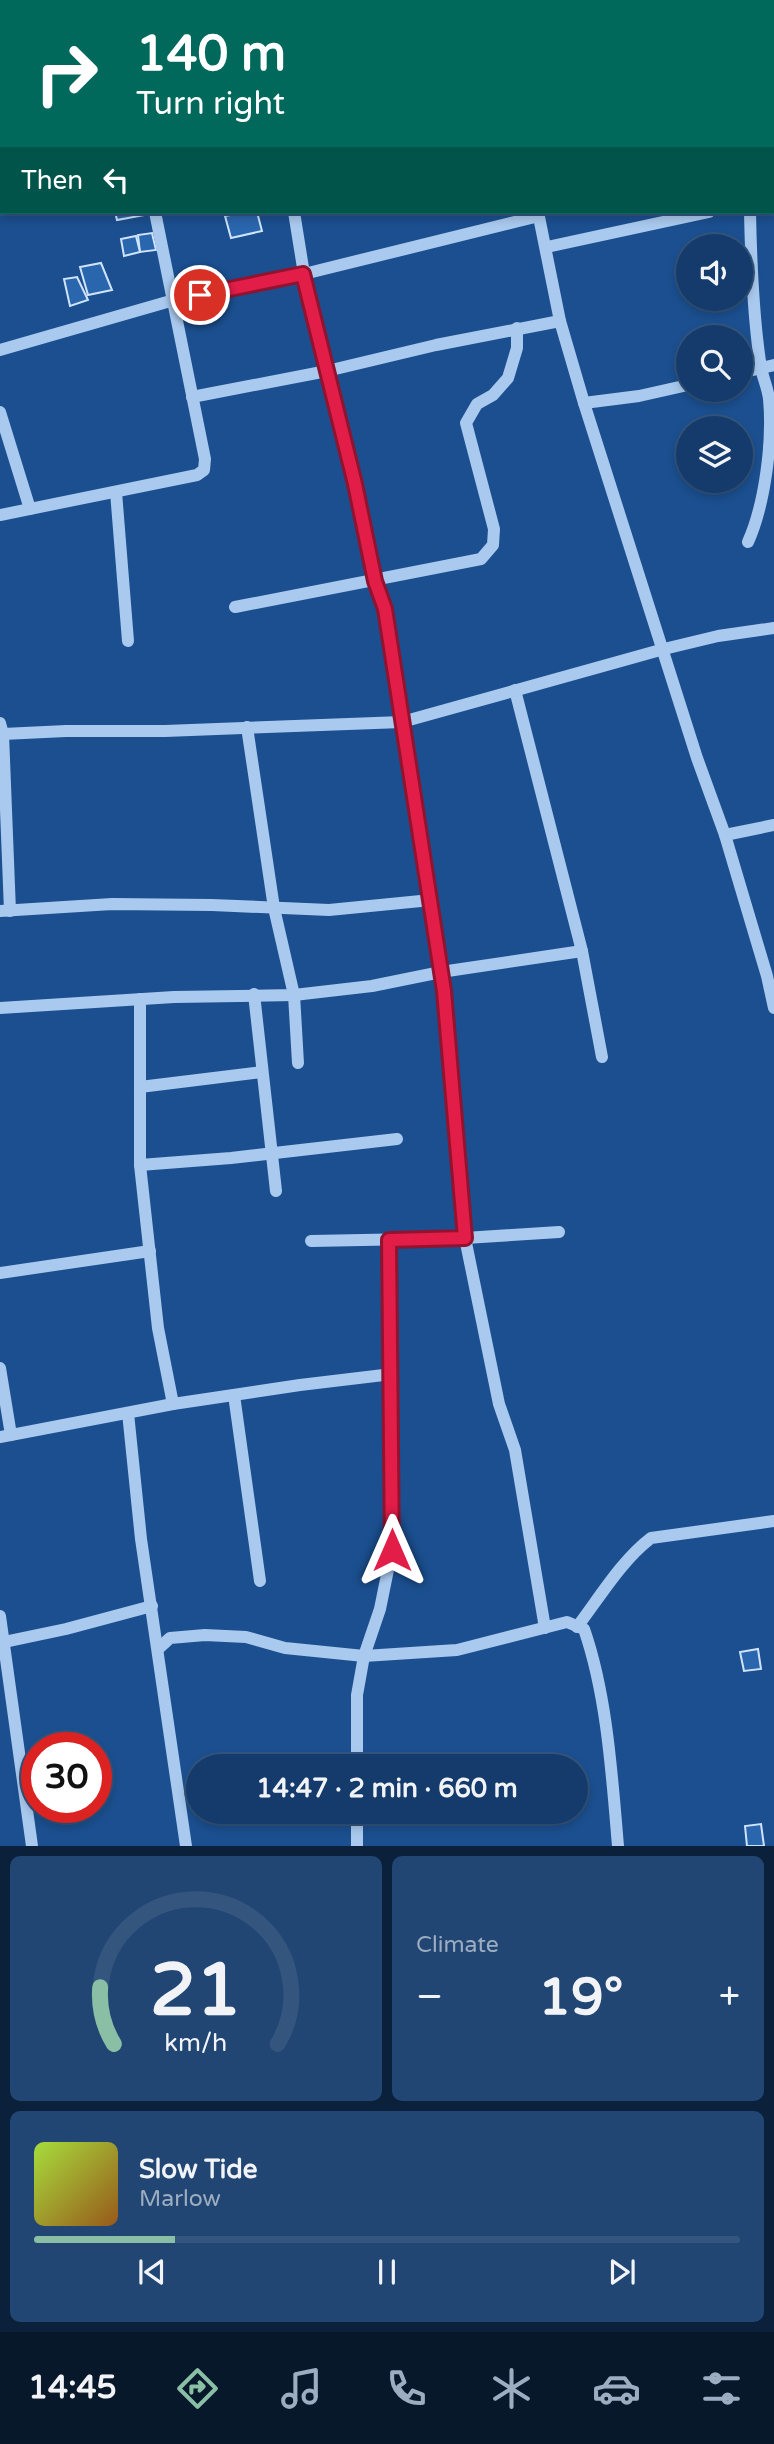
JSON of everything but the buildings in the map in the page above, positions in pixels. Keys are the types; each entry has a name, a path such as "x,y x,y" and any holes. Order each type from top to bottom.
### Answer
{"street":[{"path":"0,515 197,475 204,470 205,459 155,214"},
{"path":"294,214 303,274 355,484 375,581 385,609 441,972 465,1238 499,1404 515,1450 545,1628"},
{"path":"0,350 174,300 303,274 539,214 560,321 584,403 697,758 725,835 774,1008"},
{"path":"547,247 667,216 688,214"},
{"path":"748,542 757,520 768,457 769,398 768,367 751,257 750,214"},
{"path":"192,397 560,321"},
{"path":"235,607 481,559 493,545 494,528 466,423 477,404 494,395 508,378 517,348 517,328"},
{"path":"584,403 639,397 676,388"},
{"path":"0,412 30,509"},
{"path":"116,492 128,640"},
{"path":"431,900 329,910 112,904 5,911 1,728 247,727 402,722 664,649 718,636 774,628"},
{"path":"515,690 582,951 602,1057"},
{"path":"247,727 274,908 294,995 298,1063"},
{"path":"725,835 774,825"},
{"path":"0,1008 140,999 294,995 372,986 441,972 582,951"},
{"path":"254,994 276,1191"},
{"path":"140,999 140,1165 158,1328 173,1404"},
{"path":"141,1087 262,1072"},
{"path":"140,1165 231,1158 397,1139"},
{"path":"311,1241 465,1238 559,1232"},
{"path":"357,1754 356,1695 364,1656 380,1609 392,1550 389,1240"},
{"path":"0,1273 150,1251"},
{"path":"0,1368 6,1436 173,1404 392,1374"},
{"path":"234,1395 260,1581"},
{"path":"128,1413 141,1539 186,1846"},
{"path":"577,1627 639,1548 651,1538 774,1521"},
{"path":"2,1642 66,1629 152,1606"},
{"path":"0,1616 32,1846"},
{"path":"158,1649 170,1638 205,1635 246,1637 285,1648 364,1656 457,1650 567,1622 584,1629 597,1676 613,1786 618,1846"},
{"path":"357,1824 357,1846"}],"route":[{"path":"200,295 303,274 355,484 375,581 385,609 395,664 444,991 465,1238 389,1240 392,1550"}]}
